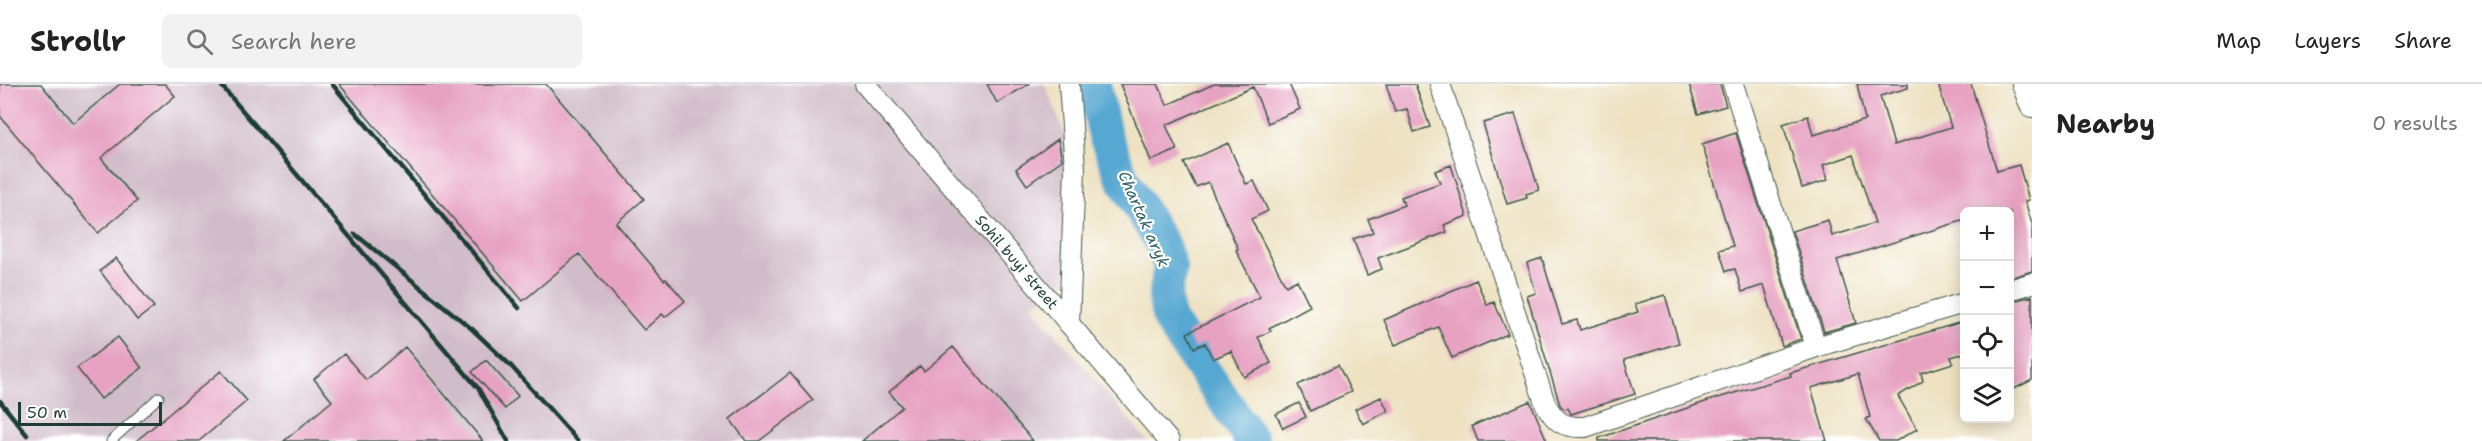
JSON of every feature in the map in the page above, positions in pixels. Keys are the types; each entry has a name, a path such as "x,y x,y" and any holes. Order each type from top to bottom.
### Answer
{"street":[{"name":"Sohil buyi street","path":"865,84 1169,441"},
{"path":"1069,84 1075,169 1070,324"},
{"path":"1440,84 1545,403 1553,418 1567,428 1585,427 1816,347 1960,304"},
{"path":"1733,84 1816,347"},
{"path":"2024,84 2032,105"},
{"path":"2014,289 2032,283"}],"lane":[{"path":"111,441 159,398"}],"shaded area":[{"path":"0,84 1045,84 1072,152 1065,281 1032,306 1147,441 0,441"}],"building":[{"path":"0,84 41,84 73,123 120,84 165,84 175,96 101,158 137,201 98,233 0,116"},
{"path":"339,84 546,84 644,199 616,223 664,280 666,279 685,301 665,317 662,314 644,330 579,254 523,301"},
{"path":"987,84 1029,84 997,103"},
{"path":"1120,84 1158,84 1167,105 1214,84 1289,84 1300,109 1268,123 1253,87 1166,125 1177,150 1151,161"},
{"path":"1386,84 1415,84 1430,127 1414,132 1407,109 1395,112"},
{"path":"1689,84 1720,84 1726,106 1698,114"},
{"path":"1857,84 1908,84 1908,88 1880,96 1894,145 1951,127 1938,84 1971,84 1997,171 2019,165 2029,200 2025,201 2032,224 2032,271 2014,277 2014,207 1960,207 1960,222 1837,260 1856,323 1824,332 1792,231 1828,220 1832,236 1875,223 1853,155 1823,165 1828,180 1802,188 1783,124 1808,116 1813,135 1865,120"},
{"path":"1515,114 1539,190 1526,194 1527,198 1507,204 1483,123"},
{"path":"1736,133 1801,339 1782,346 1764,285 1742,292 1735,269 1726,271 1719,250 1733,246 1702,144"},
{"path":"1058,139 1062,160 1027,185 1016,169"},
{"path":"1228,143 1246,184 1254,181 1268,211 1251,219 1286,286 1297,280 1310,306 1269,328 1271,331 1258,337 1271,363 1244,377 1231,351 1213,359 1205,343 1194,348 1187,333 1260,297 1236,250 1238,249 1208,182 1196,187 1184,163"},
{"path":"1451,165 1467,216 1444,225 1447,232 1378,258 1382,269 1367,275 1353,239 1373,232 1368,219 1404,205 1401,197 1440,183 1435,171"},
{"path":"116,258 154,307 137,320 100,271"},
{"path":"1542,258 1562,324 1577,320 1580,330 1638,312 1635,304 1665,295 1679,343 1624,360 1635,394 1571,414 1568,408 1564,409 1560,405 1527,296 1536,293 1527,263"},
{"path":"1476,280 1487,305 1494,302 1508,334 1452,358 1438,327 1395,345 1384,320"},
{"path":"2032,296 2032,380 2014,389 2014,315 2014,301"},
{"path":"1960,322 1960,354 1951,357 1953,363 1921,373 1923,381 1898,396 1917,429 1896,441 1879,441 1866,419 1870,417 1858,374 1811,388 1827,441 1599,441 1599,438 1711,400 1791,376 1790,373"},
{"path":"118,337 142,368 101,399 77,368"},
{"path":"405,347 483,441 284,441 332,401 314,379 344,354 366,380"},
{"path":"953,347 1033,441 862,441 902,407 889,392 920,366 924,371"},
{"path":"486,360 518,396 505,409 472,372"},
{"path":"1338,365 1351,392 1310,411 1298,385"},
{"path":"221,371 247,401 199,441 136,441"},
{"path":"790,373 813,400 759,441 746,441 730,419"},
{"path":"1381,397 1388,411 1363,424 1355,409"},
{"path":"1530,401 1547,441 1478,441 1472,426"},
{"path":"1299,403 1306,417 1283,428 1276,414"}],"waterway":[{"name":"Chartak aryk","path":"1094,84 1105,136 1123,179 1163,246 1170,267 1165,299 1169,320 1252,441"}],"railway":[{"path":"220,84 478,388 508,441"},
{"path":"332,84 519,308"},
{"path":"355,234 472,329 511,366 578,441"},
{"path":"0,401 27,435"}]}
